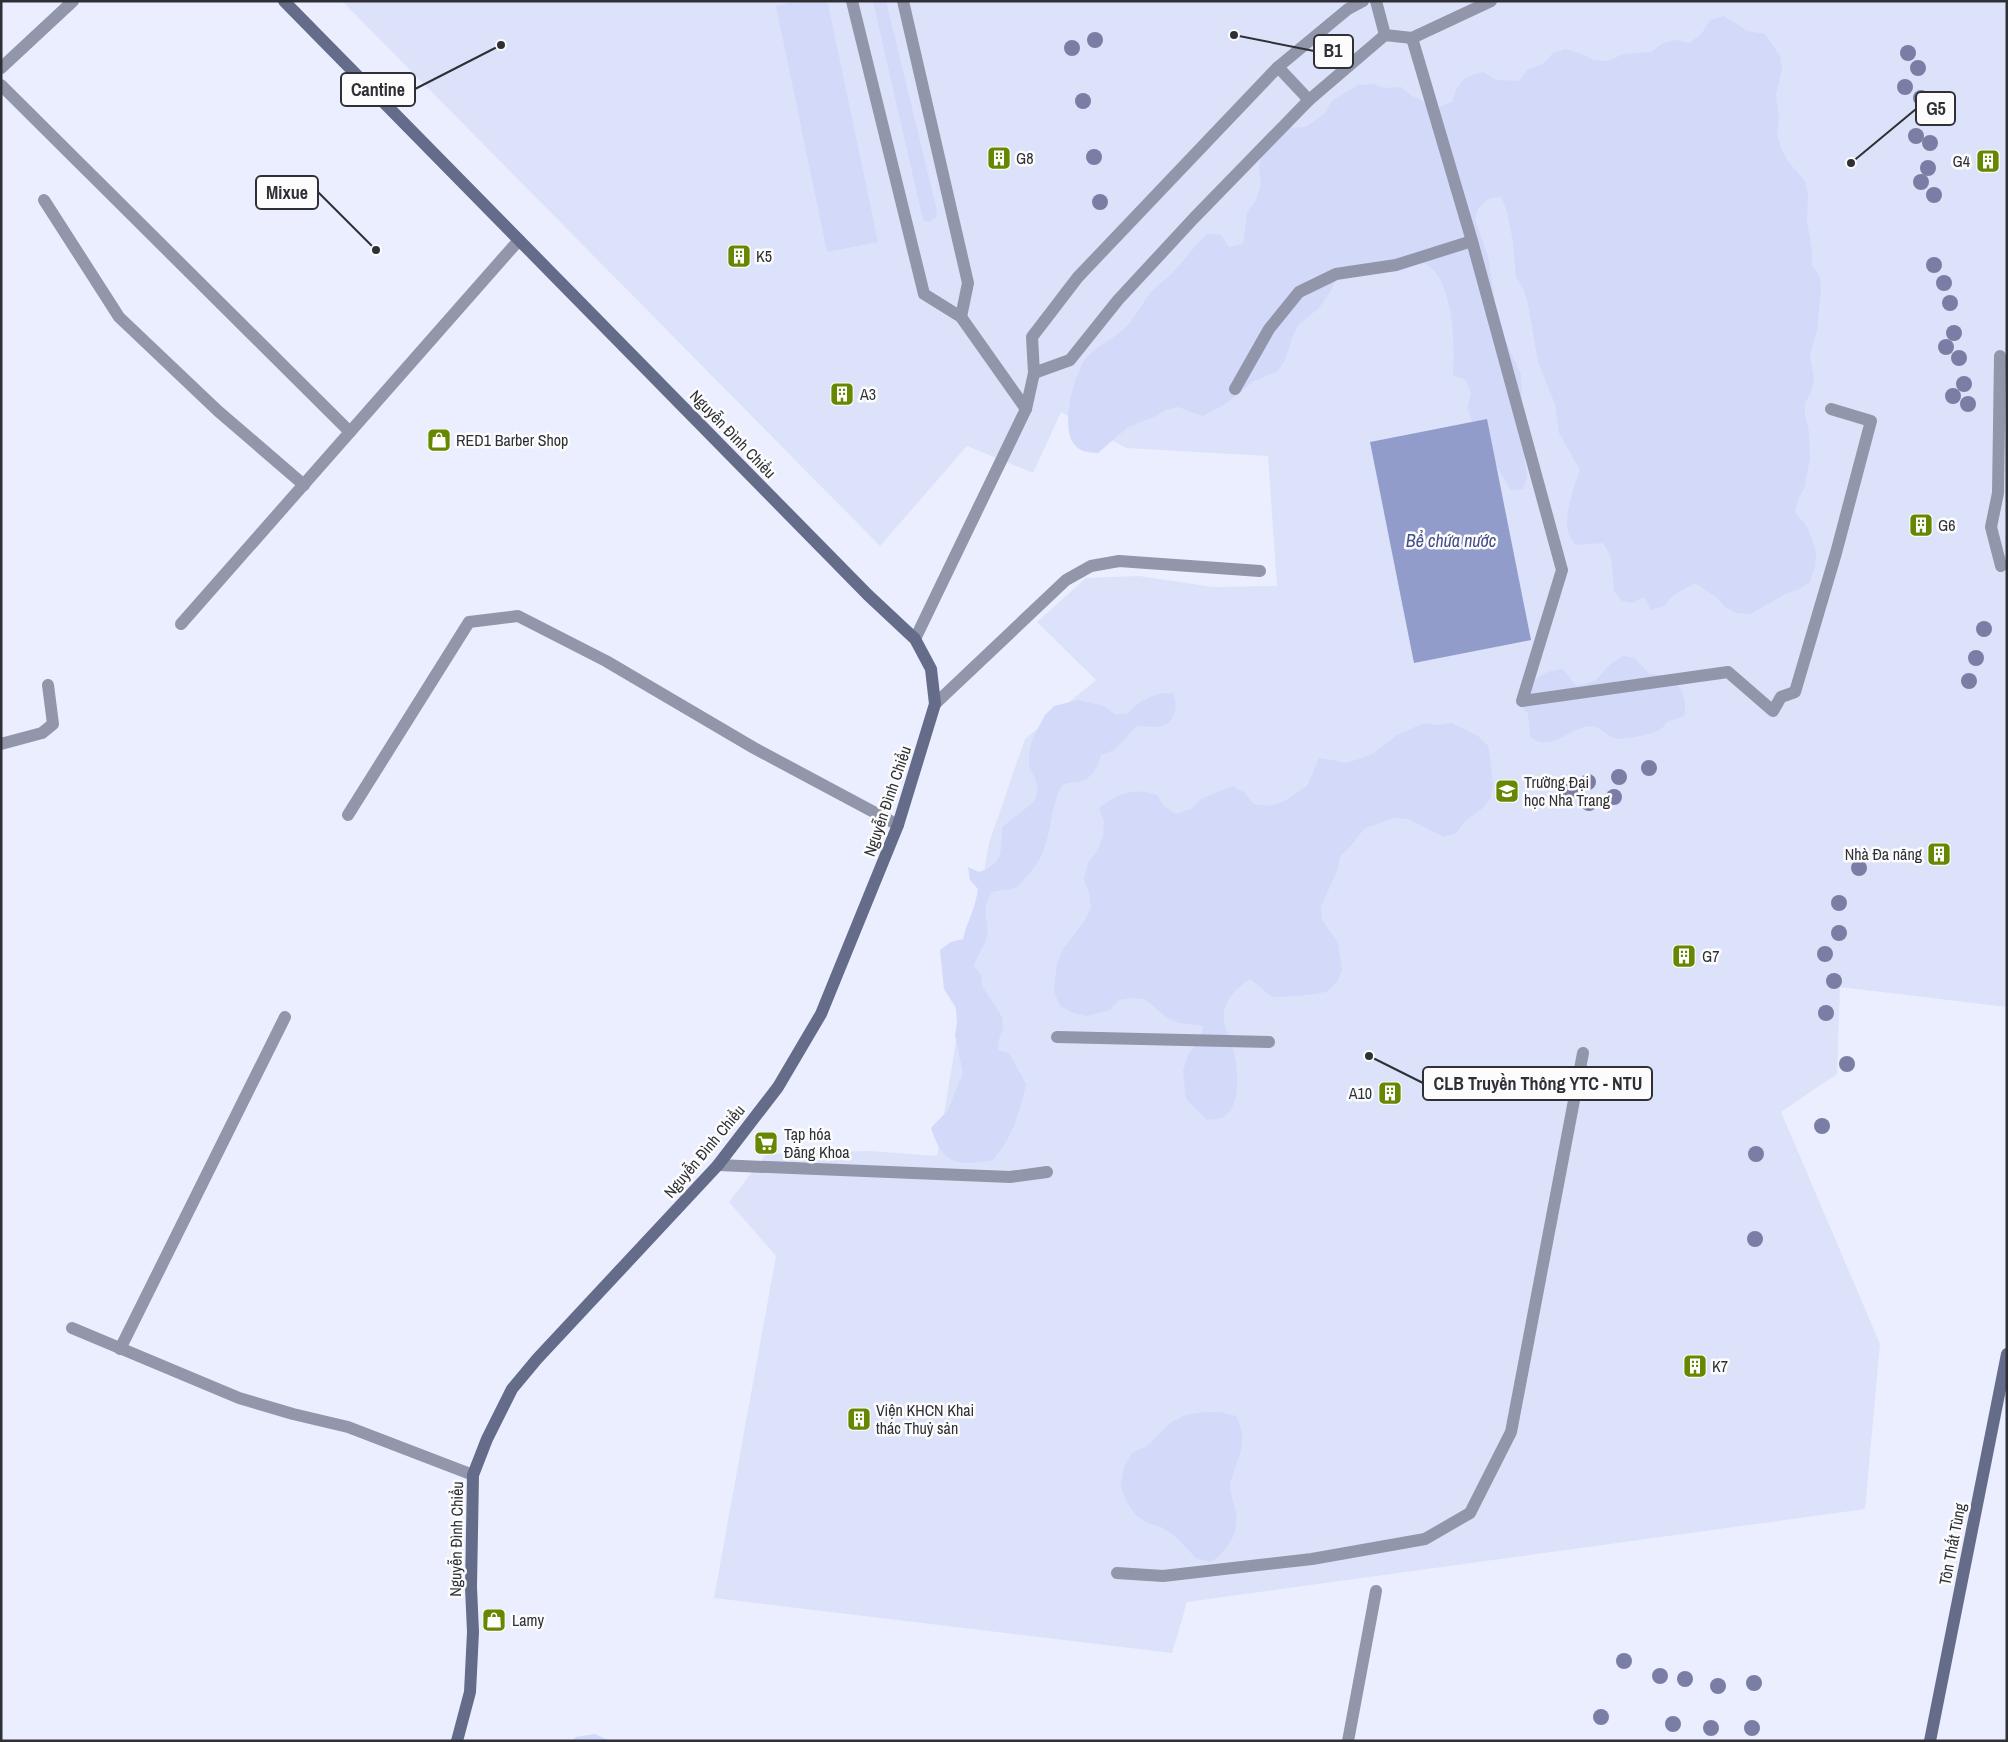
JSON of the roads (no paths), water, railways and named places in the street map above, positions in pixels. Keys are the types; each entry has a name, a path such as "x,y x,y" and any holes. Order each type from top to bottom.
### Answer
{"street":[{"path":"1,68 73,1"},
{"name":"Nguyễn Đình Chiểu","path":"284,1 868,595 915,640 931,669 935,704 898,825 821,1014 778,1088 718,1165 537,1359 512,1389 487,1438 473,1475 471,1587 473,1632 470,1692 457,1741"},
{"path":"852,1 924,294 961,316 1026,409"},
{"path":"903,1 968,283 961,316"},
{"path":"915,640 1026,409 1034,373 1032,337 1078,277 1278,67 1348,9 1363,1"},
{"path":"1376,1 1385,35"},
{"path":"1034,373 1070,360 1118,300 1309,100 1385,35 1412,38 1490,1"},
{"path":"1412,38 1472,242 1562,570 1522,701 1728,672 1773,711 1781,698 1795,692 1836,553 1871,421 1831,409"},
{"path":"1278,67 1309,100"},
{"path":"1,85 350,432"},
{"path":"44,200 119,317 218,411 304,484"},
{"path":"181,624 519,240"},
{"path":"1235,389 1269,330 1299,292 1336,274 1396,265 1472,242"},
{"path":"2000,356 1998,493 1991,527 2001,566"},
{"path":"935,704 1066,580 1091,566 1119,561 1260,572"},
{"path":"348,814 469,622 518,616 606,661 754,748 898,825"},
{"path":"1,744 42,733 53,724 48,684"},
{"path":"120,1349 192,1208 285,1017"},
{"path":"1057,1037 1269,1042"},
{"path":"1117,1573 1163,1576 1312,1560 1425,1539 1470,1514 1510,1432 1583,1053"},
{"path":"718,1165 1010,1177 1047,1172"},
{"path":"72,1328 239,1398 293,1414 348,1427 473,1475"},
{"name":"Tôn Thất Tùng","path":"1930,1741 2007,1354"},
{"path":"1348,1741 1376,1591"}],"water":[{"name":"Bể chứa nước","path":"1487,419 1531,640 1414,663 1370,442"}],"place":[{"name":"B1","path":"1234,35"},
{"name":"Cantine","path":"501,45"},
{"name":"G8","path":"999,158"},
{"name":"G4","path":"1988,161"},
{"name":"G5","path":"1851,163"},
{"name":"Mixue","path":"376,250"},
{"name":"K5","path":"739,256"},
{"name":"A3","path":"842,394"},
{"name":"RED1 Barber Shop","path":"439,440"},
{"name":"G6","path":"1921,525"},
{"name":"Trường Đại học Nha Trang","path":"1507,791"},
{"name":"Nhà Đa năng","path":"1939,854"},
{"name":"G7","path":"1684,956"},
{"name":"CLB Truyền Thông YTC - NTU","path":"1369,1056"},
{"name":"A10","path":"1390,1093"},
{"name":"Tạp hóa Đăng Khoa","path":"766,1143"},
{"name":"K7","path":"1695,1366"},
{"name":"Viện KHCN Khai thác Thuỷ sản","path":"859,1419"},
{"name":"Lamy","path":"494,1620"}]}
